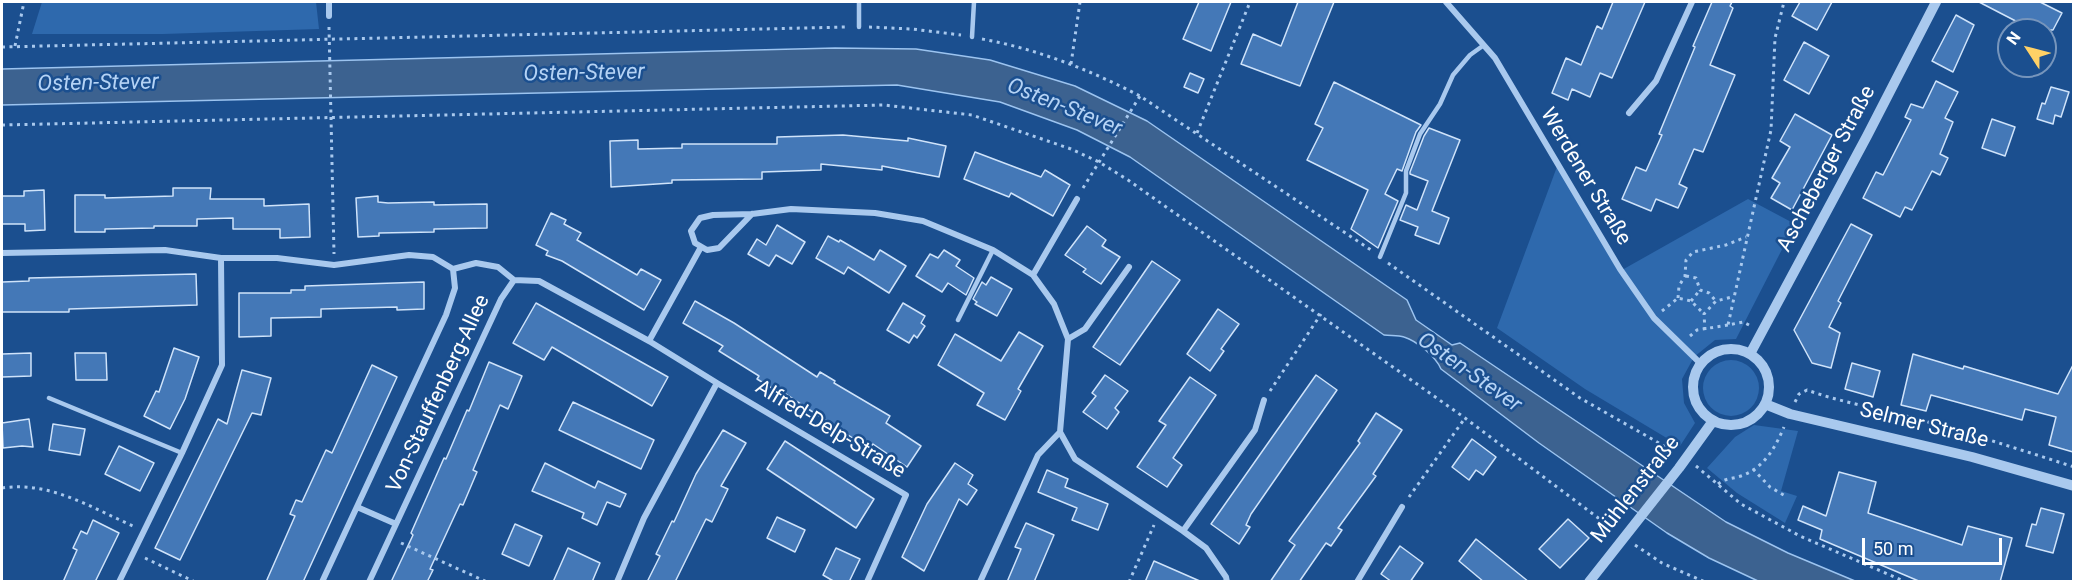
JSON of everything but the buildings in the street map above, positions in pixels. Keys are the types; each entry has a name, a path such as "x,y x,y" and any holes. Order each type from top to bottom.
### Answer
{"street":[{"path":"329,2 329,16"},
{"name":"Werdener Straße","path":"1446,2 1495,58 1620,269 1654,318 1701,364"},
{"path":"1629,113 1656,81 1692,2"},
{"name":"Ascheberger Straße","path":"1750,354 1936,2"},
{"path":"1033,275 1077,199"},
{"path":"752,214 719,248 707,250 695,243 691,231 700,218 713,215 752,214 791,209 875,213 923,221 993,250 1033,275 1054,304 1068,339 1060,432 1075,459 1206,548 1226,576 1227,582"},
{"path":"649,341 701,247"},
{"path":"2,253 165,250 221,258 278,258 334,265 409,255 433,257 453,269 476,263 498,267 514,280 539,281 649,341 717,383 644,518 617,582"},
{"path":"119,582 222,365 221,258"},
{"path":"1068,339 1086,329 1129,267"},
{"name":"Von-Stauffenberg-Allee","path":"322,582 446,315 455,288 453,269"},
{"name":"Von-Stauffenberg-Allee","path":"369,582 501,299 514,280"},
{"path":"1732,349 1750,354 1764,368 1768,380 1769,392 1766,405 1747,423 1734,426 1713,421 1699,407 1694,393 1694,379 1701,364 1709,356 1720,351 1732,349"},
{"name":"Alfred-Delp-Straße","path":"717,383 906,495 867,582"},
{"path":"1183,531 1255,430 1264,400"},
{"name":"Selmer Straße","path":"1766,405 1790,414 1972,457 2073,486"},
{"name":"Mühlenstraße","path":"1589,582 1713,421"},
{"path":"980,582 1038,454 1060,432"},
{"name":"Von-Stauffenberg-Allee","path":"357,507 396,524"},
{"path":"1357,582 1402,507"}],"lane":[{"path":"859,2 859,27"},
{"path":"972,37 974,2"},
{"path":"1380,257 1406,194 1406,171 1420,134 1440,104 1453,75 1470,55 1484,45"},
{"path":"958,320 993,250"},
{"path":"49,398 182,453"}],"path":[{"path":"15,46 24,2"},
{"path":"1071,64 1080,2"},
{"path":"1197,133 1250,2"},
{"path":"1728,325 1732,297 1771,130 1775,38 1784,2"},
{"path":"2,47 859,27 912,29 996,41 1071,64 1106,78 1140,96 1380,257 1580,398 1686,458 1741,504 1800,536 1906,582"},
{"path":"329,40 334,265"},
{"path":"1077,199 1140,96"},
{"path":"1654,318 1677,298 1679,286 1685,276 1686,260 1693,252 1726,245 1746,237"},
{"path":"1685,276 1696,278 1700,290"},
{"path":"1700,290 1708,293 1716,301"},
{"path":"1691,302 1700,290"},
{"path":"1704,314 1716,301 1732,297"},
{"path":"1677,298 1691,302 1704,314 1705,330"},
{"path":"1264,400 1321,314"},
{"path":"1681,345 1697,330 1743,322 1763,331"},
{"path":"1717,484 1722,480 1742,476 1764,462 1771,453 1798,394 1807,390 1959,430 2073,467"},
{"path":"1402,507 1465,418"},
{"path":"1753,469 1770,487 1787,497"},
{"path":"2,488 16,486 52,490 145,531"},
{"path":"1130,582 1158,515"},
{"path":"389,537 487,582"},
{"path":"133,552 195,582"},
{"path":"1662,563 1705,582"}],"shaded area":[{"path":"42,2 316,2 319,29 163,34 32,34"},
{"path":"1558,164 1622,270 1748,199 1795,224 1736,339 1715,340 1694,357 1682,379 1684,403 1695,423 1680,446 1585,389 1497,328"},
{"path":"1731,360 1746,365 1754,373 1759,388 1754,403 1746,411 1731,416 1716,411 1708,403 1703,388 1708,373 1716,365"},
{"path":"1754,425 1798,431 1781,491 1797,496 1785,523 1737,493 1707,468 1735,437"}],"water":[{"name":"Osten-Stever","path":"835,48 916,49 990,60 1075,86 1147,121 1407,300 1416,320 1452,345 1460,343 1726,522 1788,553 1855,581 1758,581 1709,558 1667,533 1539,443 1441,369 1431,355 1420,346 1404,337 1384,335 1130,157 1077,130 1000,102 897,85 2,105 2,69"}]}
